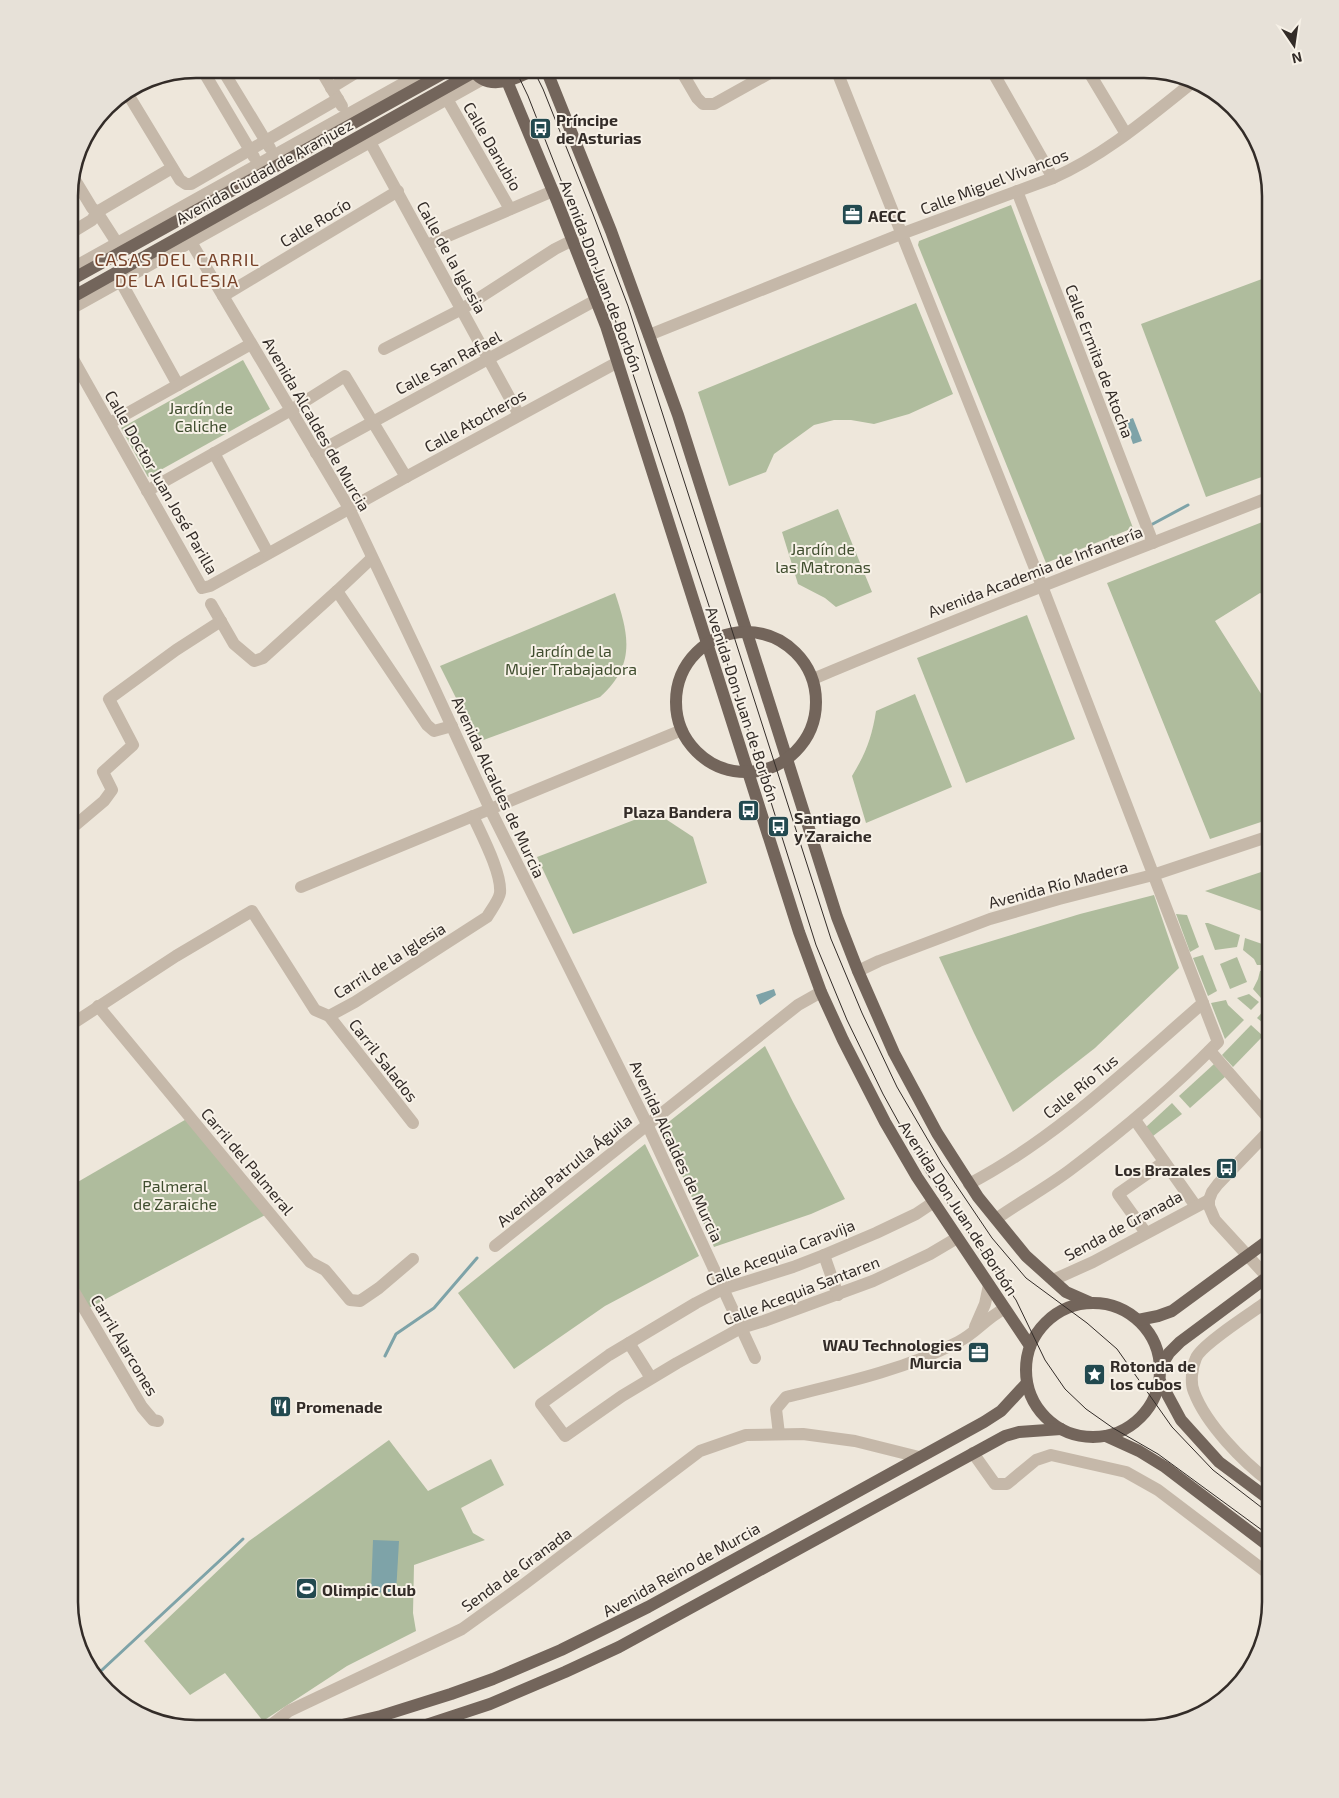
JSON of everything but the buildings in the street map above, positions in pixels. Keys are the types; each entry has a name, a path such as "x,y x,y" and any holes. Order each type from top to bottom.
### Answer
{"main road":[{"name":"Avenida Ciudad de Aranjuez","path":"78,276 435,78"},
{"name":"Avenida Ciudad de Aranjuez","path":"78,293 468,78"},
{"path":"490,78 500,82 516,78"},
{"name":"Avenida Don Juan de Borbón","path":"506,78 573,240 618,362 706,645 799,932 821,992 885,1122 957,1238 1030,1346"},
{"name":"Avenida Don Juan de Borbón","path":"550,78 611,231 678,415 837,917 858,971 894,1053 937,1133 969,1184 996,1219 1026,1256 1066,1292 1091,1303"},
{"path":"746,632 754,632 780,640 800,656 813,679 817,702 813,724 803,744 786,760 768,769 748,772 728,770 708,761 693,748 682,730 676,707 679,683 689,661 706,645 726,635 746,632"},
{"path":"1138,1320 1172,1311 1262,1245"},
{"path":"1161,1366 1169,1353 1180,1342 1262,1282"},
{"path":"1091,1303 1116,1307 1138,1320 1154,1341 1161,1366 1160,1381 1153,1399 1142,1416 1125,1429 1106,1436 1083,1436 1061,1429 1049,1421 1032,1400 1026,1384 1026,1359 1039,1329 1054,1315 1072,1306 1091,1303"},
{"path":"1160,1381 1181,1420 1219,1462 1262,1494"},
{"name":"Avenida Reino de Murcia","path":"364,1720 494,1679 561,1650 648,1607 1000,1411 1026,1384"},
{"path":"441,1720 490,1704 619,1647 973,1452 1006,1436 1019,1432 1061,1429"},
{"path":"1106,1436 1139,1451 1262,1541"}],"street":[{"path":"207,78 251,150 254,158 254,167"},
{"path":"227,78 264,142 279,153"},
{"path":"325,78 347,115"},
{"path":"129,98 180,180 186,184 192,184 264,142 334,93 352,78"},
{"path":"78,265 413,78"},
{"path":"78,305 447,99 471,78"},
{"path":"685,78 696,98 703,104 714,104 761,78"},
{"path":"840,78 1042,586 1218,1042 1192,1069 1135,1120 1068,1171 996,1219"},
{"path":"996,78 1053,178"},
{"path":"1092,78 1126,134"},
{"name":"Calle Miguel Vivancos","path":"649,335 901,234 1077,168 1126,134 1187,87"},
{"name":"Calle Danubio","path":"447,99 510,209"},
{"name":"Calle de la Iglesia","path":"370,142 490,358 519,415"},
{"path":"78,229 92,220 97,212 172,168"},
{"path":"78,190 97,212 116,243"},
{"name":"Calle Rocío","path":"223,296 398,191"},
{"path":"427,245 553,191"},
{"name":"Calle Ermita de Atocha","path":"1017,191 1152,543"},
{"path":"384,349 462,309 573,240"},
{"name":"Avenida Alcaldes de Murcia","path":"191,242 349,508 490,809 648,1124 755,1358"},
{"path":"121,282 178,385"},
{"name":"Calle San Rafael","path":"316,453 596,300"},
{"path":"110,423 251,344"},
{"name":"Calle Atocheros","path":"349,508 618,362"},
{"name":"Calle Doctor Juan José Parilla","path":"78,368 202,588 210,586 349,508"},
{"path":"147,491 291,410 345,376 374,421 406,477"},
{"path":"214,453 268,553"},
{"name":"Avenida Academia de Infantería","path":"813,679 902,641 1262,500"},
{"path":"211,604 234,644 254,661 262,658 372,558"},
{"path":"337,591 427,725 434,731 452,726"},
{"path":"78,823 104,801 112,790 103,772 133,746 109,699 176,650 221,621"},
{"path":"301,888 682,730"},
{"name":"Carril de la Iglesia","path":"98,1006 176,956 252,911 315,1010 329,1016 355,1002 487,917 500,894 498,878 473,816"},
{"name":"Avenida Río Madera","path":"858,971 879,961 990,919 1153,875 1262,839"},
{"name":"Avenida Patrulla Águila","path":"495,1246 798,1005 821,992"},
{"name":"Calle Río Tus","path":"969,1184 1032,1145 1094,1099 1203,1003"},
{"path":"78,1020 98,1006"},
{"name":"Carril del Palmeral","path":"98,1006 310,1262 325,1270 350,1300 360,1301 379,1288 413,1259"},
{"name":"Carril Salados","path":"329,1016 412,1123"},
{"path":"1210,1051 1262,1111"},
{"path":"1135,1120 1195,1206"},
{"path":"1262,1138 1218,1184 1208,1200 1215,1220 1262,1270"},
{"path":"1146,1233 1118,1194 1164,1162"},
{"name":"Senda de Granada","path":"1053,1280 1093,1262 1208,1200"},
{"name":"Calle Acequia Caravija","path":"541,1404 609,1354 696,1303 724,1289 793,1267 876,1233 916,1214 934,1202"},
{"name":"Calle Acequia Santaren","path":"541,1404 566,1436 651,1378 741,1328 873,1281 930,1254 957,1238"},
{"path":"824,1255 838,1295"},
{"path":"972,1334 985,1304 989,1285"},
{"name":"Carril Alarcones","path":"78,1298 142,1407 153,1420 158,1421"},
{"path":"1262,1304 1214,1340 1196,1356 1192,1371 1193,1390 1206,1414 1222,1437 1262,1474"},
{"path":"779,1434 776,1409 786,1397 892,1369 924,1358 972,1334 992,1315 1004,1309"},
{"path":"629,1343 651,1378"},
{"name":"Senda de Granada","path":"278,1720 298,1706 462,1629 700,1451 746,1435 803,1434 855,1441 920,1457"},
{"path":"973,1452 995,1484 1007,1484 1036,1460 1051,1455 1126,1472 1158,1490 1262,1569"}],"green space":[{"path":"1011,205 1133,528 1046,563 918,245 919,241"},
{"path":"1262,279 1262,477 1206,497 1141,324"},
{"path":"916,303 953,394 909,414 874,424 851,420 834,420 814,425 774,454 766,472 729,486 698,392"},
{"name":"Jardín de Caliche","path":"243,360 270,409 148,477 121,428"},
{"name":"Jardín de las Matronas","path":"838,509 872,592 836,607 825,598 798,584 782,532"},
{"path":"1262,522 1262,594 1260,593 1215,621 1262,695 1262,822 1210,839 1107,583"},
{"name":"Jardín de la Mujer Trabajadora","path":"615,593 624,622 626,649 620,673 612,685 600,697 478,742 440,666"},
{"path":"1027,615 1075,739 966,783 917,658"},
{"path":"915,694 952,787 866,823 852,776 868,745 876,711"},
{"path":"655,812 693,837 707,883 573,934 537,857"},
{"path":"1262,872 1262,911 1205,891"},
{"path":"1154,895 1179,968 1095,1048 1013,1112 939,957 1080,914"},
{"path":"1176,914 1187,915 1199,947 1190,952"},
{"path":"1205,923 1240,935 1237,947 1215,950"},
{"path":"1245,938 1262,944 1262,965 1257,965 1254,959 1243,950"},
{"path":"1203,955 1217,991 1208,996 1193,958"},
{"path":"1237,957 1247,982 1230,989 1220,964"},
{"path":"1262,970 1261,998 1253,989 1260,971"},
{"path":"1249,994 1259,1002 1251,1010 1237,998"},
{"path":"1226,1000 1228,1005 1244,1020 1225,1039 1211,1003"},
{"path":"1262,1013 1262,1022 1257,1018"},
{"path":"1251,1025 1262,1035 1233,1067 1222,1055"},
{"path":"765,1046 845,1199 811,1214 714,1247 661,1128"},
{"path":"1214,1064 1226,1076 1190,1108 1179,1096"},
{"path":"1172,1103 1182,1114 1153,1136 1146,1127"},
{"name":"Palmeral de Zaraiche","path":"190,1117 269,1213 85,1310 78,1298 78,1182"},
{"path":"645,1144 699,1256 605,1306 514,1369 458,1293"},
{"name":"Olimpic Club","path":"389,1440 428,1491 491,1459 504,1485 461,1508 473,1533 485,1540 414,1565 413,1613 416,1631 347,1666 265,1720 262,1720 225,1673 190,1695 144,1641 249,1541"}],"water":[{"path":"1133,418 1142,441 1133,444 1125,421"},
{"path":"774,989 776,995 760,1005 756,995"},
{"path":"373,1540 399,1541 396,1593 371,1592"}],"waterway":[{"path":"1149,526 1188,505"},
{"path":"385,1356 396,1334 434,1308 477,1258"},
{"path":"102,1670 243,1539"}],"tram line":[{"path":"519,78 613,313 711,612 816,945 847,1020 883,1094 926,1172 1016,1300 1045,1360 1065,1389 1086,1409 1113,1428 1158,1454 1262,1530"},
{"path":"538,78 628,306 831,939 862,1013 897,1087 942,1164 992,1238 1026,1278 1087,1323 1117,1349 1172,1427 1213,1470 1262,1508"}],"place":[{"name":"Príncipe de Asturias","path":"540,128"},
{"name":"AECC","path":"852,215"},
{"name":"Plaza Bandera","path":"748,811"},
{"name":"Santiago y Zaraiche","path":"778,826"},
{"name":"Los Brazales","path":"1227,1169"},
{"name":"WAU Technologies Murcia","path":"978,1353"},
{"name":"Rotonda de los cubos","path":"1094,1374"},
{"name":"Promenade","path":"280,1406"},
{"name":"Olimpic Club","path":"306,1589"}],"district":[{"name":"CASAS DEL CARRIL DE LA IGLESIA","path":"177,269"}]}
